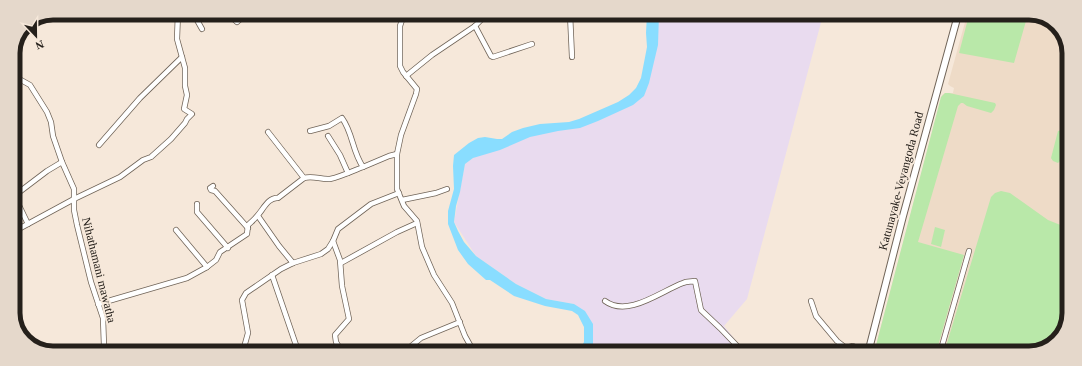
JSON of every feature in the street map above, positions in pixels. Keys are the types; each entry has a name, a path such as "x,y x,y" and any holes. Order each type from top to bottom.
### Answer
{"main road":[{"name":"Katunayake-Veyangoda Road","path":"868,346 957,20"}],"street":[{"path":"20,228 74,199 120,177 143,160 151,157 171,139 192,114 184,109 187,95 185,86 185,68 178,39 178,20"},
{"path":"197,20 202,29"},
{"path":"402,20 400,26 400,66 417,89 403,128 397,154 397,189 404,206 417,223 422,247 434,275 452,303 471,346"},
{"path":"406,76 432,54 476,26 482,20"},
{"path":"570,20 572,57"},
{"path":"476,26 491,56 493,57 532,44"},
{"path":"99,145 140,98 182,57"},
{"name":"Nihathamani mawatha","path":"20,79 30,85 47,112 62,162 74,189 74,210 77,225 103,318 104,346"},
{"path":"310,131 329,126 342,118 347,126 358,160 363,167"},
{"path":"268,132 304,178"},
{"path":"328,136 340,155 348,173"},
{"path":"98,304 187,278 207,267 216,260 220,252 247,234 248,225 258,216 268,202 274,198 278,198 304,178 309,176 330,179 397,154"},
{"path":"20,191 62,162"},
{"path":"213,186 210,188 211,190 215,191 248,228"},
{"path":"402,200 436,193 447,189"},
{"path":"244,346 248,333 242,300 246,293 281,269 293,263 321,254 333,241 338,229 371,204 399,193"},
{"path":"197,204 197,212 228,248"},
{"path":"20,207 28,224"},
{"path":"258,216 293,263"},
{"path":"341,263 397,232 417,223"},
{"path":"176,230 207,267"},
{"path":"333,241 341,263 342,286 349,319 335,336 338,346"},
{"path":"942,346 969,251"},
{"path":"272,275 297,346"},
{"path":"605,301 615,306 629,306 647,300 684,282 695,281 701,310 737,346"},
{"path":"811,301 816,316 837,341 843,346"},
{"path":"411,346 421,338 460,322"}],"shaded area":[{"path":"653,20 822,20 747,299 724,326 740,346 590,346 593,333 574,304 546,299 516,284 476,256 454,222 465,164 490,145 598,121 644,96"},
{"path":"966,20 1038,21 1048,25 1058,36 1062,50 1062,313 1061,322 1057,332 1044,343 1029,346 876,346 942,95 945,93 953,93 954,88 948,84"}],"green space":[{"path":"968,20 1026,20 1014,63 959,53"},
{"path":"945,93 949,93 995,103 996,105 991,113 967,106 963,103 958,106 918,242 964,255 938,346 876,346 941,97"},
{"path":"1058,131 1062,131 1062,159 1058,163 1053,161 1051,158"},
{"path":"1001,191 1010,193 1048,220 1062,226 1061,322 1057,332 1054,335 1044,343 1036,345 946,346 991,197 995,193"},
{"path":"935,227 945,230 941,247 931,244"}],"water":[{"path":"647,20 659,20 658,45 649,83 644,96 633,105 580,128 530,137 500,150 473,158 465,164 456,206 454,222 464,242 476,256 516,284 546,299 574,304 585,311 593,324 593,346 582,346 584,342 584,327 578,315 572,311 545,306 514,296 490,280 486,280 468,264 458,250 448,224 448,211 454,189 454,155 478,138 485,137 502,139 512,132 523,128 540,124 569,122 618,102 629,95 636,88 641,78 647,47"}]}
